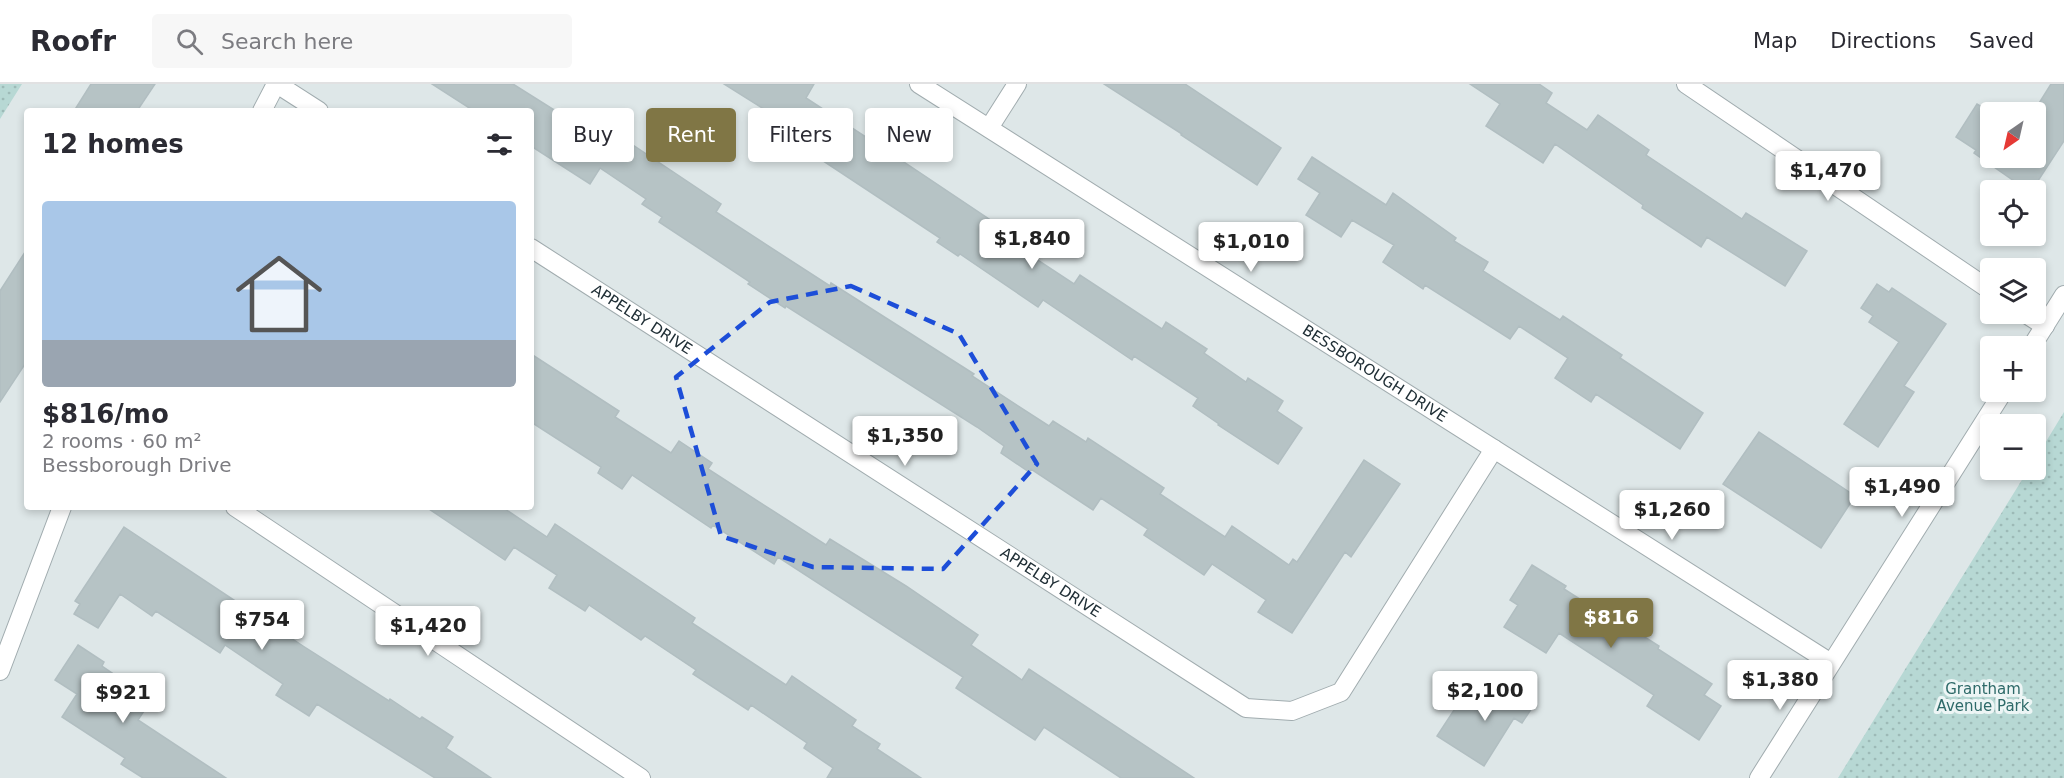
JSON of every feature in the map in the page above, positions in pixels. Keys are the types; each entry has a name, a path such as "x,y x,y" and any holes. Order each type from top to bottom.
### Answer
{"street":[{"path":"264,108 277,84 314,108"},
{"name":"BESSBOROUGH DRIVE","path":"920,84 1831,663"},
{"path":"989,128 1017,84"},
{"path":"1686,84 1980,283"},
{"name":"APPELBY DRIVE","path":"534,250 1246,708 1292,711 1341,692 1494,449"},
{"path":"2038,336 2064,295"},
{"path":"1759,778 1997,402"},
{"path":"0,671 61,510"},
{"path":"239,510 641,778"}],"highlighted area":[{"path":"851,286 959,334 1037,464 943,569 813,567 721,536 676,377 770,302"}],"green space":[{"path":"0,84 22,84 0,119"},
{"name":"Grantham Avenue Park","path":"2064,412 2064,778 1838,778 2022,480 2046,480 2046,442"}],"building":[{"path":"91,84 155,84 139,108 76,108"},
{"path":"432,84 513,84 552,109 552,160 534,148 534,108 469,108"},
{"path":"724,84 814,84 806,98 821,108 762,108"},
{"path":"1104,84 1185,84 1281,148 1257,185"},
{"path":"1470,84 1539,84 1552,93 1546,103 1587,130 1598,115 1649,150 1646,155 1742,219 1746,213 1807,251 1785,286 1707,237 1701,247 1642,208 1643,205 1555,144 1543,163 1486,126 1500,104"},
{"path":"2051,84 2064,84 2064,141 2039,180 2013,180 1995,168 2046,168 2046,102 2040,102"},
{"path":"1977,104 1980,106 1980,157 1974,153 1976,150 1956,137"},
{"path":"853,129 865,137 865,162 904,162 1022,241 1018,247 1074,284 1080,275 1162,329 1166,322 1207,349 1204,353 1246,382 1248,378 1283,401 1277,411 1302,428 1278,464 1193,406 1198,398 1134,356 1132,360 1043,300 1038,307 960,254 958,256 937,242 940,238 825,162 853,162"},
{"path":"634,146 646,154 646,162 658,162 721,204 716,212 830,286 831,283 974,374 972,376 1049,426 1053,421 1086,442 1088,438 1164,488 1160,494 1225,537 1232,526 1289,565 1293,559 1297,562 1364,460 1400,484 1351,557 1345,552 1292,633 1258,612 1266,600 1212,564 1204,575 1144,535 1148,529 1101,498 1093,510 1031,469 1029,472 1001,453 1004,446 977,427 748,284 750,282 659,222 662,217 642,204 646,199 600,168 590,184 556,162 634,162"},
{"path":"1312,157 1386,205 1393,193 1456,238 1454,241 1488,262 1483,271 1560,320 1563,316 1622,355 1620,358 1703,413 1680,449 1596,394 1591,402 1555,378 1568,358 1519,326 1510,339 1425,285 1423,289 1383,262 1394,245 1352,220 1341,237 1306,215 1320,193 1298,179"},
{"path":"24,254 24,366 0,402 0,291"},
{"path":"1877,284 1889,292 1892,288 1946,324 1904,386 1914,392 1878,447 1844,424 1899,342 1869,322 1873,316 1861,308"},
{"path":"534,356 619,411 615,417 671,453 679,441 712,463 708,469 826,545 830,539 906,586 978,635 971,645 1022,680 1029,669 1194,778 1121,778 1044,727 1035,740 956,688 963,677 778,557 774,564 713,525 711,528 632,475 622,489 598,473 601,467 534,424"},
{"path":"1759,432 1855,496 1821,548 1723,484"},
{"path":"430,510 506,510 547,537 555,524 695,618 692,623 786,685 792,676 856,720 852,726 880,744 877,749 921,778 827,778 833,768 804,748 807,743 751,705 748,710 693,674 696,670 645,636 641,640 589,605 585,611 549,588 557,575 514,547 505,560"},
{"path":"124,527 389,701 390,699 453,737 446,748 491,778 435,778 317,704 309,716 276,695 283,684 225,645 220,653 156,611 152,616 120,594 98,628 74,614 80,604 75,601"},
{"path":"1532,565 1566,586 1564,589 1625,628 1626,625 1659,646 1658,649 1712,684 1704,695 1721,706 1699,740 1647,706 1654,695 1559,633 1546,653 1504,627 1518,605 1510,600"},
{"path":"78,645 104,662 102,666 112,673 103,685 144,711 138,720 226,778 143,778 121,764 125,758 62,717 77,694 55,680"},
{"path":"1504,682 1536,702 1522,723 1514,718 1484,766 1437,736 1460,701 1471,707 1481,691 1494,699"}]}
